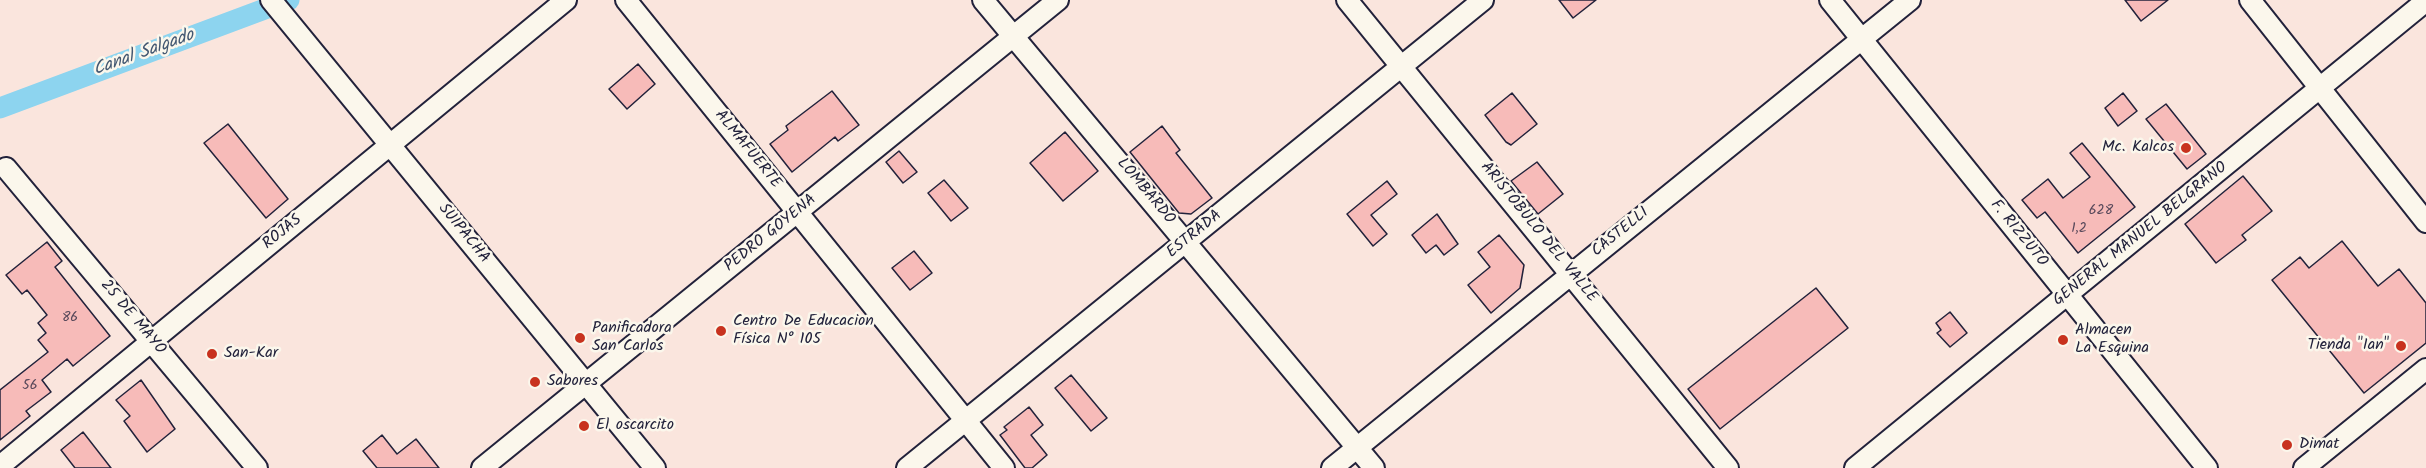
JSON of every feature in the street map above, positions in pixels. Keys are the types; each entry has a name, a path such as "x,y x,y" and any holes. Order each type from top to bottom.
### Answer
{"street":[{"name":"SUIPACHA","path":"271,0 654,468"},
{"name":"ROJAS","path":"0,466 566,0"},
{"name":"ALMAFUERTE","path":"626,0 1004,468"},
{"name":"LOMBARDO","path":"983,0 1374,468"},
{"name":"PEDRO GOYENA","path":"482,468 1059,0"},
{"name":"ARISTÓBULO DEL VALLE","path":"1347,0 1728,468"},
{"name":"ESTRADA","path":"907,468 1483,0"},
{"name":"F. RIZZUTO","path":"1830,0 2207,468"},
{"name":"CASTELLI","path":"1332,468 1910,0"},
{"path":"2250,0 2426,222"},
{"name":"GENERAL MANUEL BELGRANO","path":"1855,468 2426,2"},
{"name":"25 DE MAYO","path":"6,168 256,468"},
{"path":"2304,468 2426,369"}],"building":[{"path":"1559,0 1596,0 1573,18"},
{"path":"2125,0 2168,0 2141,21"},
{"path":"638,64 655,84 627,109 609,89"},
{"path":"832,91 859,125 838,141 835,137 792,172 770,144 788,130 786,126"},
{"path":"1512,93 1537,124 1511,145 1506,142 1485,115"},
{"path":"2123,93 2137,111 2118,126 2105,108"},
{"path":"2166,104 2206,154 2187,169 2146,119"},
{"path":"228,124 288,199 266,218 204,143"},
{"path":"1162,126 1180,150 1176,153 1212,198 1191,214 1179,213 1130,152"},
{"path":"1065,132 1098,171 1063,201 1030,163"},
{"path":"2082,143 2135,207 2078,253 2045,212 2037,218 2022,200 2048,179 2063,198 2090,177 2070,153"},
{"path":"899,151 917,172 903,183 886,162"},
{"path":"1537,162 1563,194 1538,214 1511,181"},
{"path":"2243,176 2272,211 2242,235 2246,240 2216,263 2185,224"},
{"path":"944,180 968,208 951,221 928,193"},
{"path":"1387,181 1397,194 1371,215 1387,234 1373,246 1347,214"},
{"path":"1437,214 1458,244 1444,255 1436,245 1426,253 1412,235"},
{"path":"1499,235 1524,265 1520,288 1491,313 1468,285 1490,267 1478,252"},
{"path":"2342,241 2378,286 2399,269 2426,303 2426,343 2364,393 2272,280 2300,257 2309,268"},
{"path":"47,242 62,261 55,267 110,336 73,366 67,359 42,380 51,392 26,411 30,416 0,440 0,390 48,352 38,340 46,333 38,323 47,315 27,290 22,294 6,275"},
{"path":"914,251 932,273 910,290 892,268"},
{"path":"1816,288 1848,328 1720,429 1688,389"},
{"path":"1950,312 1967,333 1950,347 1937,333 1941,330 1936,323"},
{"path":"1071,375 1107,418 1091,431 1055,388"},
{"path":"141,380 175,429 147,452 124,421 130,416 116,400"},
{"path":"1029,407 1043,425 1031,435 1047,455 1032,468 1025,468 1000,435 1007,430 1004,427"},
{"path":"83,432 111,468 75,468 61,450"},
{"path":"382,435 397,454 416,439 439,468 377,468 363,451"}],"waterway":[{"name":"Canal Salgado","path":"0,108 289,0"}],"place":[{"name":"Mc. Kalcos","path":"2186,148"},
{"name":"Centro De Educacion Física N° 105","path":"721,331"},
{"name":"Panificadora San Carlos","path":"580,338"},
{"name":"Almacen La Esquina","path":"2063,340"},
{"name":"Tienda \"Ian\"","path":"2401,346"},
{"name":"San-Kar","path":"212,354"},
{"name":"Sabores","path":"535,382"},
{"name":"El oscarcito","path":"584,426"},
{"name":"Dimat","path":"2287,445"}]}
